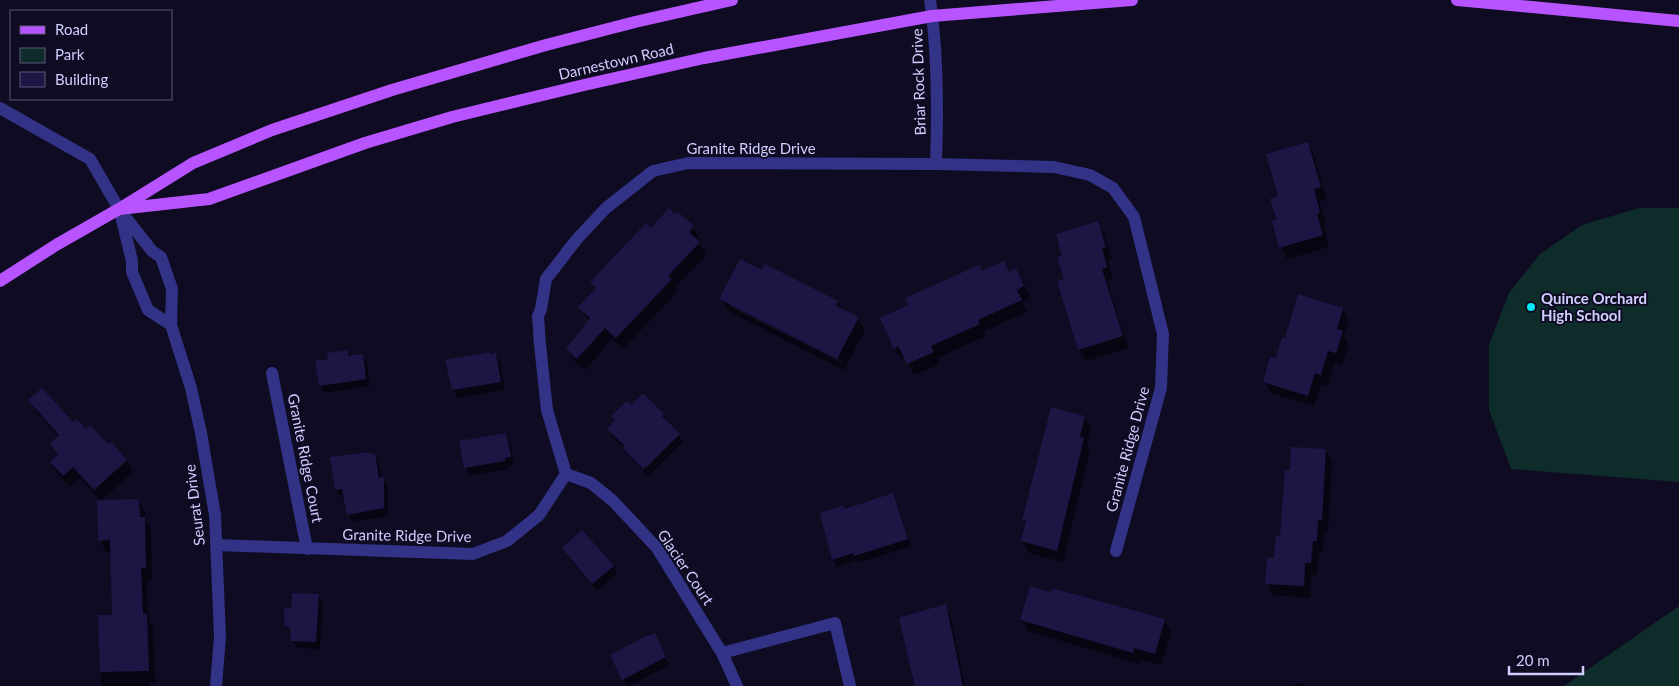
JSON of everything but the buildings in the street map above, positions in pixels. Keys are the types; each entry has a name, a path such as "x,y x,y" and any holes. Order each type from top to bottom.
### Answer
{"main road":[{"name":"Darnestown Road","path":"0,281 56,245 194,163 272,130 392,90 546,45 732,0"},
{"name":"Darnestown Road","path":"119,209 209,199 365,143 452,117 584,84 704,58 932,16 1132,0"},
{"path":"1457,0 1679,21"}],"street":[{"name":"Briar Rock Drive","path":"930,0 936,56 936,164"},
{"path":"0,108 90,159 119,209 132,262 132,272 148,310 171,325"},
{"name":"Granite Ridge Drive","path":"216,545 473,554 507,541 539,515 566,474 547,410 538,316 546,279 577,239 606,208 652,171 688,163 936,164 1054,168 1090,175 1113,188 1134,217 1163,334 1161,388 1116,551"},
{"name":"Seurat Drive","path":"119,209 152,251 161,257 172,289 171,325 191,388 215,515 220,637 216,686"},
{"name":"Granite Ridge Court","path":"272,373 307,549"},
{"name":"Glacier Court","path":"566,474 591,483 613,500 657,548 722,653 737,686"},
{"path":"722,653 835,623 850,686"}],"green space":[{"path":"1639,208 1679,208 1679,482 1511,469 1489,410 1489,345 1509,293 1540,254 1582,225"},
{"path":"1679,606 1679,686 1564,686"}],"place":[{"name":"Quince Orchard High School","path":"1531,307"}]}
